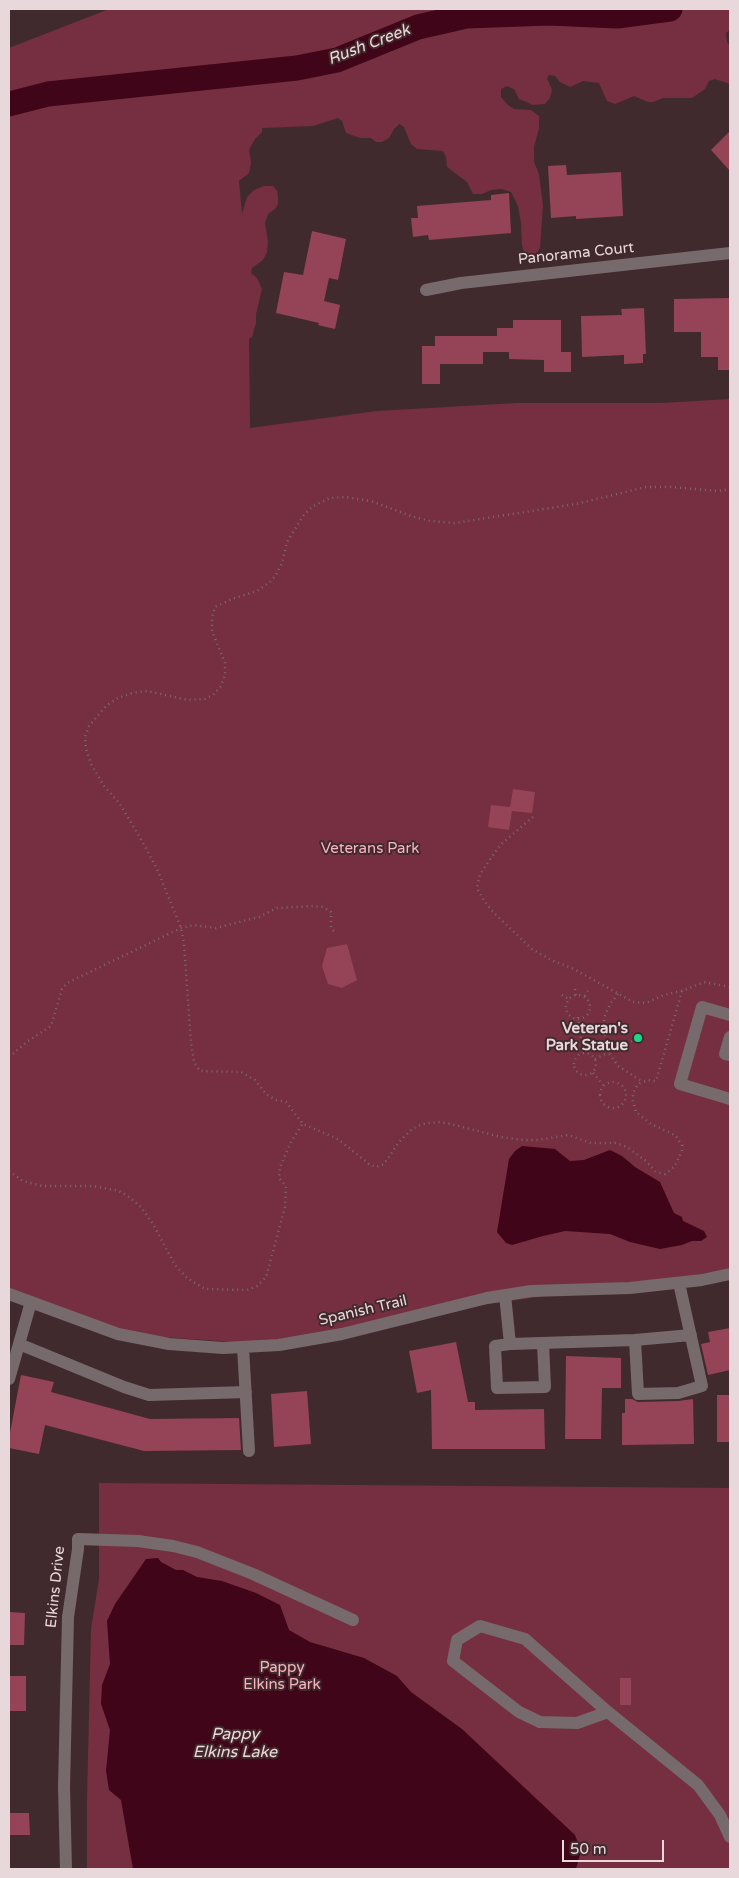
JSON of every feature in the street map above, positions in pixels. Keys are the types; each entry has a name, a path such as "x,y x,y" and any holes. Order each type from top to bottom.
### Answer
{"street":[{"name":"Panorama Court","path":"426,290 462,283 730,253"},
{"path":"730,1015 702,1007 680,1084 730,1099"},
{"path":"730,1037 726,1054 730,1055"},
{"name":"Spanish Trail","path":"9,1294 118,1334 169,1344 223,1348 280,1345 342,1334 531,1290 630,1288 679,1283 730,1274"},
{"path":"635,1340 638,1394 678,1393 702,1386 679,1283"},
{"path":"505,1295 510,1344"},
{"path":"9,1380 31,1302"},
{"path":"544,1343 545,1387 497,1388 495,1346 510,1344 635,1340 690,1335"},
{"path":"19,1344 124,1387 149,1395 246,1392"},
{"path":"243,1347 249,1451"},
{"name":"Elkins Drive","path":"66,1869 64,1787 68,1618 78,1539 138,1541 197,1552 253,1574 354,1620"},
{"path":"608,1712 577,1723 540,1722 519,1712 453,1661 457,1640 480,1626 525,1640 698,1786 720,1815 730,1838"}],"path":[{"path":"682,992 656,1081 648,1080 638,1084 633,1093 632,1101 636,1112 651,1124 674,1135 682,1145 682,1151 674,1166 665,1174 656,1172 646,1161 627,1147 616,1143 591,1143 568,1134 538,1140 524,1140 501,1137 438,1122 422,1124 412,1129 399,1142 384,1164 376,1167 369,1164 338,1139 302,1123 286,1102 271,1097 254,1080 241,1072 200,1071 194,1062 181,928 158,871 146,849 120,804 104,786 91,764 86,749 85,737 89,726 106,706 118,698 132,693 147,691 188,700 206,698 214,694 221,686 225,675 225,663 212,630 212,617 215,607 257,591 270,582 282,563 287,542 303,516 313,506 330,498 346,496 371,501 410,516 430,521 455,523 576,504 646,487 673,487 717,491 730,489"},
{"path":"533,817 500,845 490,857 480,874 478,888 484,901 532,949 551,960 574,969 633,1002 646,1003 682,992 704,982 730,987"},
{"path":"9,1057 28,1041 51,1026 62,988 67,983 181,928 193,925 216,928 259,917 277,908 313,906 323,907 331,912 331,928 336,934"},
{"path":"575,989 576,995"},
{"path":"585,996 588,991"},
{"path":"618,994 610,1004 604,1018 604,1036 608,1052 618,1066 644,1082"},
{"path":"562,995 569,999"},
{"path":"576,995 585,996 589,1000 589,1010 586,1015 578,1018 571,1017 566,1012 566,1004 569,999 576,995"},
{"path":"578,1018 583,1052"},
{"path":"595,1059 638,1038"},
{"path":"583,1052 591,1054 595,1059 596,1066 588,1075 582,1075 575,1070 574,1059 579,1054 583,1052"},
{"path":"592,1072 603,1085"},
{"path":"612,1081 622,1086 626,1094 622,1105 614,1109 604,1105 600,1100 599,1092 603,1085 612,1081"},
{"path":"9,1171 23,1181 42,1186 94,1186 119,1191 129,1196 141,1206 153,1224 175,1266 187,1278 205,1289 248,1290 257,1286 266,1277 286,1199 286,1186 279,1178 280,1167 302,1123"}],"green space":[{"name":"Veterans Park","path":"109,9 730,9 730,30 726,33 727,42 730,47 730,84 715,79 709,81 705,89 692,98 663,98 648,102 634,96 615,104 607,101 599,83 583,81 570,87 560,82 555,76 549,75 547,78 552,90 550,98 545,104 533,105 519,99 514,89 507,86 501,89 501,97 508,105 514,109 531,110 539,116 539,128 534,147 534,162 539,174 543,206 540,248 535,256 529,258 525,255 522,245 518,206 511,192 502,189 491,190 482,194 473,194 467,182 447,167 443,151 417,149 411,144 404,127 399,124 389,138 382,142 346,133 342,121 338,118 313,126 262,128 262,132 255,139 249,150 251,163 249,173 239,181 242,214 247,197 254,190 264,186 273,186 277,191 278,197 278,204 268,214 265,223 268,242 267,252 263,260 252,268 251,273 257,278 262,289 256,314 256,323 252,337 249,339 250,428 377,411 517,403 662,403 730,399 730,1270 431,1312 279,1345 118,1334 9,1295 9,48"},
{"name":"Pappy Elkins Park","path":"99,1483 730,1488 730,1869 87,1869 91,1629 99,1579"}],"water":[{"path":"522,1146 555,1149 570,1161 584,1160 610,1150 660,1182 674,1213 682,1217 683,1221 704,1231 707,1237 701,1241 692,1241 660,1249 630,1242 610,1234 565,1231 512,1245 506,1243 497,1232 509,1159"},
{"name":"Pappy Elkins Lake","path":"158,1558 161,1562 176,1570 183,1570 197,1577 222,1581 256,1593 280,1605 289,1630 310,1642 364,1658 397,1676 411,1692 462,1729 575,1835 581,1851 576,1869 133,1869 121,1800 109,1790 106,1771 110,1730 101,1704 102,1685 110,1664 107,1621 115,1604 146,1559"}],"building":[{"path":"730,131 730,171 711,150"},
{"path":"566,165 567,175 621,172 623,216 576,219 576,216 551,218 548,166"},
{"path":"509,193 511,233 429,240 428,235 413,237 411,218 418,218 417,206 491,200 491,195"},
{"path":"312,231 346,239 338,280 329,278 324,301 340,305 335,329 318,325 319,323 276,313 284,272 303,275"},
{"path":"730,298 730,370 718,370 718,357 701,357 701,332 674,332 674,299"},
{"path":"644,308 646,354 643,354 643,363 624,364 624,355 582,357 581,316 622,315 621,309"},
{"path":"513,320 561,320 561,352 571,352 571,372 544,372 544,360 509,359 509,352 483,352 483,364 440,364 440,384 422,384 422,346 435,346 435,336 497,336 497,328 513,328"},
{"path":"513,789 535,792 532,813 512,811 509,830 488,827 491,805 510,807"},
{"path":"347,944 357,980 342,988 328,984 322,966 327,948"},
{"path":"730,1328 730,1370 708,1375 701,1344 710,1342 708,1332"},
{"path":"456,1342 468,1402 475,1402 475,1410 544,1409 545,1449 432,1449 431,1390 417,1393 409,1351"},
{"path":"566,1356 621,1358 621,1388 602,1388 601,1439 565,1439"},
{"path":"21,1375 54,1382 51,1392 150,1419 239,1418 241,1450 144,1451 45,1425 39,1454 9,1448 9,1438"},
{"path":"307,1391 311,1444 274,1447 271,1394"},
{"path":"717,1395 730,1395 730,1442 717,1442"},
{"path":"625,1399 632,1399 638,1402 693,1399 694,1444 622,1445 622,1413 625,1413"},
{"path":"9,1612 25,1613 24,1645 9,1645"},
{"path":"9,1676 26,1676 26,1711 9,1711"},
{"path":"620,1678 631,1678 631,1705 620,1705"},
{"path":"9,1813 29,1813 30,1835 9,1835"}],"waterway":[{"name":"Rush Creek","path":"9,104 48,94 297,68 337,60 418,27 466,16 549,13 617,16 670,9"}],"place":[{"name":"Veteran's Park Statue","path":"638,1038"}]}
